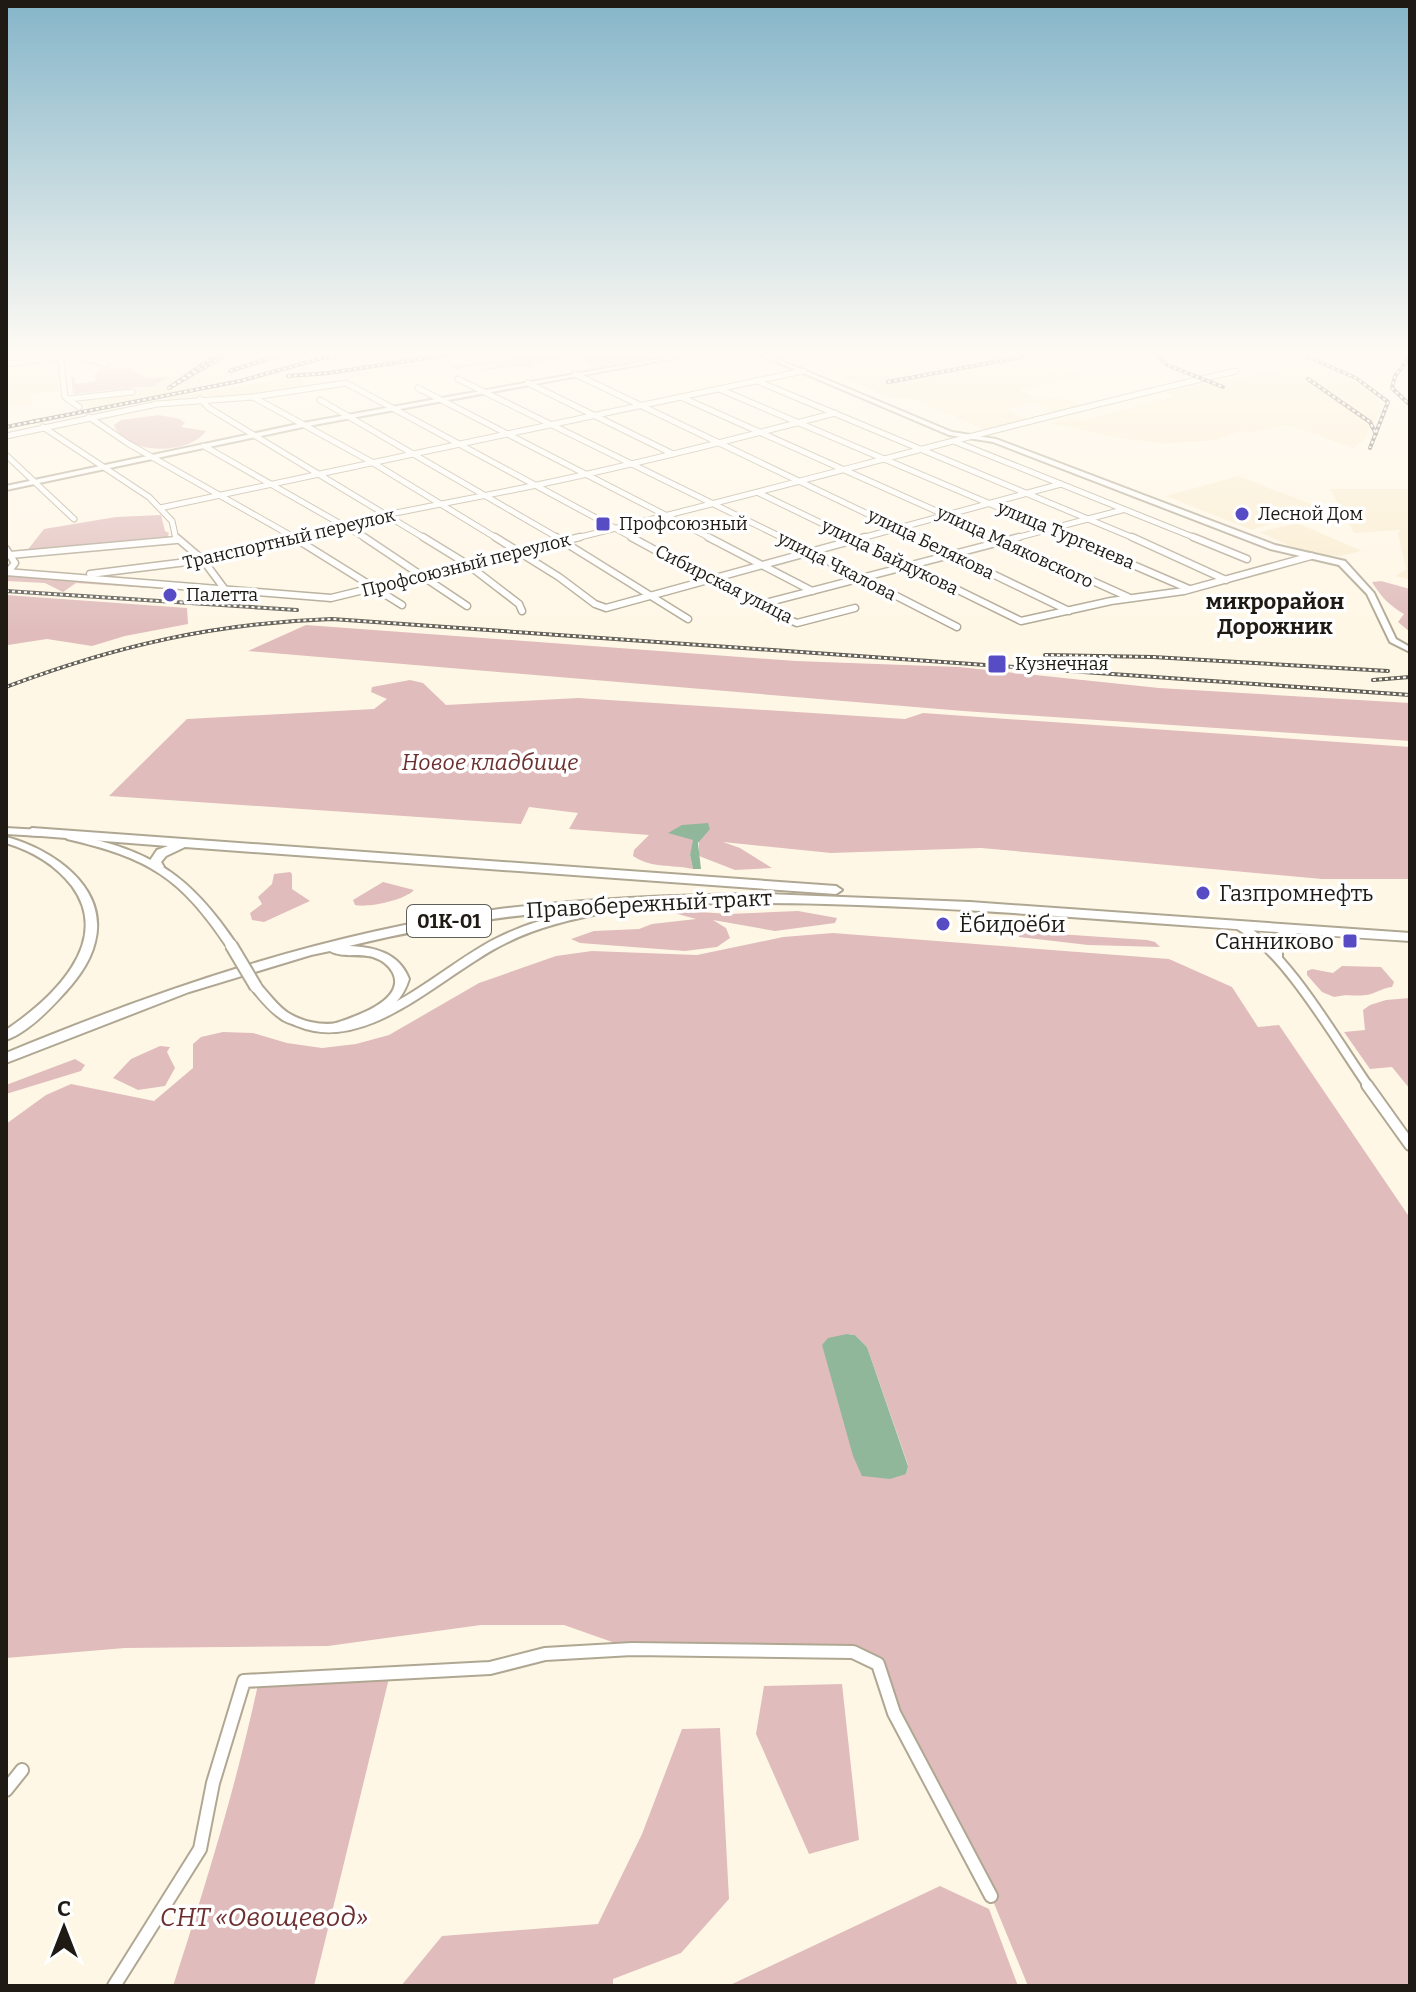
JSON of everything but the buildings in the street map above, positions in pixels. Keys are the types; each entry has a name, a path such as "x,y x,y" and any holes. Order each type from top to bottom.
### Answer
{"highway":[{"path":"32,832 912,899"},
{"path":"158,867 155,862 161,853 180,845 200,843"},
{"name":"Правобережный тракт","path":"6,1048 126,1001 234,964 347,934 451,913 559,899 719,889 1410,929"},
{"name":"Правобережный тракт","path":"6,1058 130,1007 296,954 480,916 561,906 774,896 912,899 1410,937"},
{"path":"296,954 343,949 373,953 391,961 401,972 401,989 385,1007 357,1022 335,1028"}],"main road":[{"path":"6,831 95,842 158,867 199,898 275,1011 316,1027 335,1028 381,1017 465,961 511,935 570,917 667,899"},
{"path":"6,840 48,856 73,879 90,904 94,925 87,949 70,980 40,1012 6,1036"}],"street":[{"path":"73,446 107,467 160,508 172,522 176,540"},
{"path":"138,446 402,605"},
{"path":"6,488 204,446 422,575 467,606"},
{"path":"273,446 467,564 519,604 522,611"},
{"path":"342,446 606,608 950,517 1061,484"},
{"path":"404,446 688,619"},
{"path":"160,508 449,446"},
{"name":"Сибирская улица","path":"464,446 758,605 797,623 855,608"},
{"path":"530,446 812,591"},
{"name":"улица Чкалова","path":"596,446 957,627"},
{"path":"658,446 674,454"},
{"name":"Транспортный переулок","path":"69,577 203,560 289,536 539,485 710,446"},
{"name":"улица Белякова","path":"729,446 1070,611"},
{"name":"улица Маяковского","path":"792,446 1130,598"},
{"name":"улица Тургенева","path":"855,446 1191,589"},
{"path":"915,446 1227,580"},
{"name":"Профсоюзный переулок","path":"69,577 326,598 668,516 941,446"},
{"path":"966,446 1247,559"},
{"path":"1010,446 1273,547 1348,566 1370,593 1393,640 1410,650"},
{"path":"6,455 74,519"},
{"name":"улица Байдукова","path":"758,493 1021,621 1070,611"},
{"path":"758,605 1122,510"},
{"path":"7,572 15,563 8,552 176,540 203,560 226,591"},
{"path":"1070,611 1111,601 1191,589 1311,556"},
{"path":"7,572 69,577"},
{"path":"1111,591 1111,601"},
{"path":"1237,925 1257,936 1278,958 1410,1145"},
{"path":"1278,958 1278,937 1296,929"},
{"path":"114,1986 200,1849 213,1783 244,1681 490,1668 545,1654 632,1649 853,1652 878,1664 894,1713 991,1896"},
{"path":"6,1790 22,1770"}],"shaded area":[{"path":"1238,476 1320,507 1252,530 1166,496"},
{"path":"1330,489 1410,489 1410,580 1396,576 1406,569 1398,533 1400,530 1354,533"},
{"path":"1297,523 1362,551 1340,556 1308,554 1259,532"},
{"path":"708,823 710,829 698,843 701,869 693,869 690,855 693,840 668,833 682,825"},
{"path":"855,1335 867,1347 908,1466 906,1474 890,1479 862,1476 853,1456 822,1345 828,1338"}],"green space":[{"path":"140,446 182,446 157,449"},
{"path":"161,515 165,531 169,533 167,539 26,552 44,529 116,517"},
{"path":"6,573 177,590 76,583 63,592 45,583 6,581"},
{"path":"1381,581 1410,589 1410,632 1398,622 1404,614 1386,600 1372,582"},
{"path":"6,595 187,608 188,624 92,646 47,639 8,645"},
{"path":"306,625 796,661 959,667 1159,688 1410,703 1410,741 963,711 248,651"},
{"name":"Новое кладбище","path":"410,680 423,683 446,705 578,698 905,719 923,713 1410,747 1410,879 1322,879 981,848 831,853 723,842 740,848 772,868 735,870 699,856 699,840 694,839 690,855 693,869 655,865 633,856 634,850 649,835 569,829 578,813 529,807 521,824 109,796 187,719 374,709 387,699 371,692 372,687"},
{"path":"290,872 292,889 310,901 264,922 252,920 250,913 262,904 258,897 272,884 274,874"},
{"path":"383,882 414,890 386,902 355,905 353,900"},
{"path":"798,911 837,918 835,923 775,931 713,920 726,928 730,938 717,947 685,951 580,943 571,939 594,931 639,929 652,924 696,919 674,913 729,914"},
{"path":"1028,932 1147,940 1160,947 1088,945 1019,937 1019,934"},
{"path":"833,933 1169,959 1232,987 1258,1027 1279,1025 1410,1218 1410,1986 1028,1986 991,1896 931,1789 878,1664 853,1652 632,1649 564,1625 481,1625 328,1646 125,1648 6,1658 6,1124 46,1095 71,1084 154,1101 193,1068 193,1044 201,1037 223,1032 253,1033 287,1043 322,1048 356,1044 389,1035 479,983 556,956 592,951 697,955 783,937","holes":["847,1334 855,1335 867,1347 908,1465 906,1474"]},
{"path":"1342,966 1381,967 1394,982 1392,987 1369,994 1334,997 1322,992 1307,975 1307,971 1312,969 1333,973"},
{"path":"1410,998 1410,1089 1392,1067 1370,1069 1344,1032 1365,1030 1363,1010 1370,1005"},
{"path":"160,1046 170,1047 167,1052 175,1068 165,1086 138,1090 113,1078 131,1059"},
{"path":"75,1059 85,1065 81,1071 6,1094 6,1085"},
{"name":"СНТ «Овощевод»","path":"392,1666 314,1986 173,1986 221,1832 260,1675"},
{"path":"842,1684 859,1840 809,1854 756,1734 764,1686"},
{"path":"720,1728 729,1899 681,1953 613,1979 613,1986 401,1986 442,1936 598,1924 642,1834 682,1729"},
{"path":"940,1886 989,1909 1018,1986 728,1986"}],"railway":[{"path":"6,591 297,610"},
{"path":"6,687 86,660 166,639 247,626 332,619 1410,695"},
{"path":"1045,655 1153,657 1388,671"},
{"path":"1373,680 1410,677"}],"place":[{"name":"Лесной Дом","path":"1242,514"},
{"name":"Профсоюзный","path":"603,524"},
{"name":"Палетта","path":"170,595"},
{"name":"Кузнечная","path":"997,664"},
{"name":"Газпромнефть","path":"1203,893"},
{"name":"Ёбидоёби","path":"943,924"},
{"name":"Санниково","path":"1350,941"}],"district":[{"name":"микрорайон Дорожник","path":"1275,614"}]}
